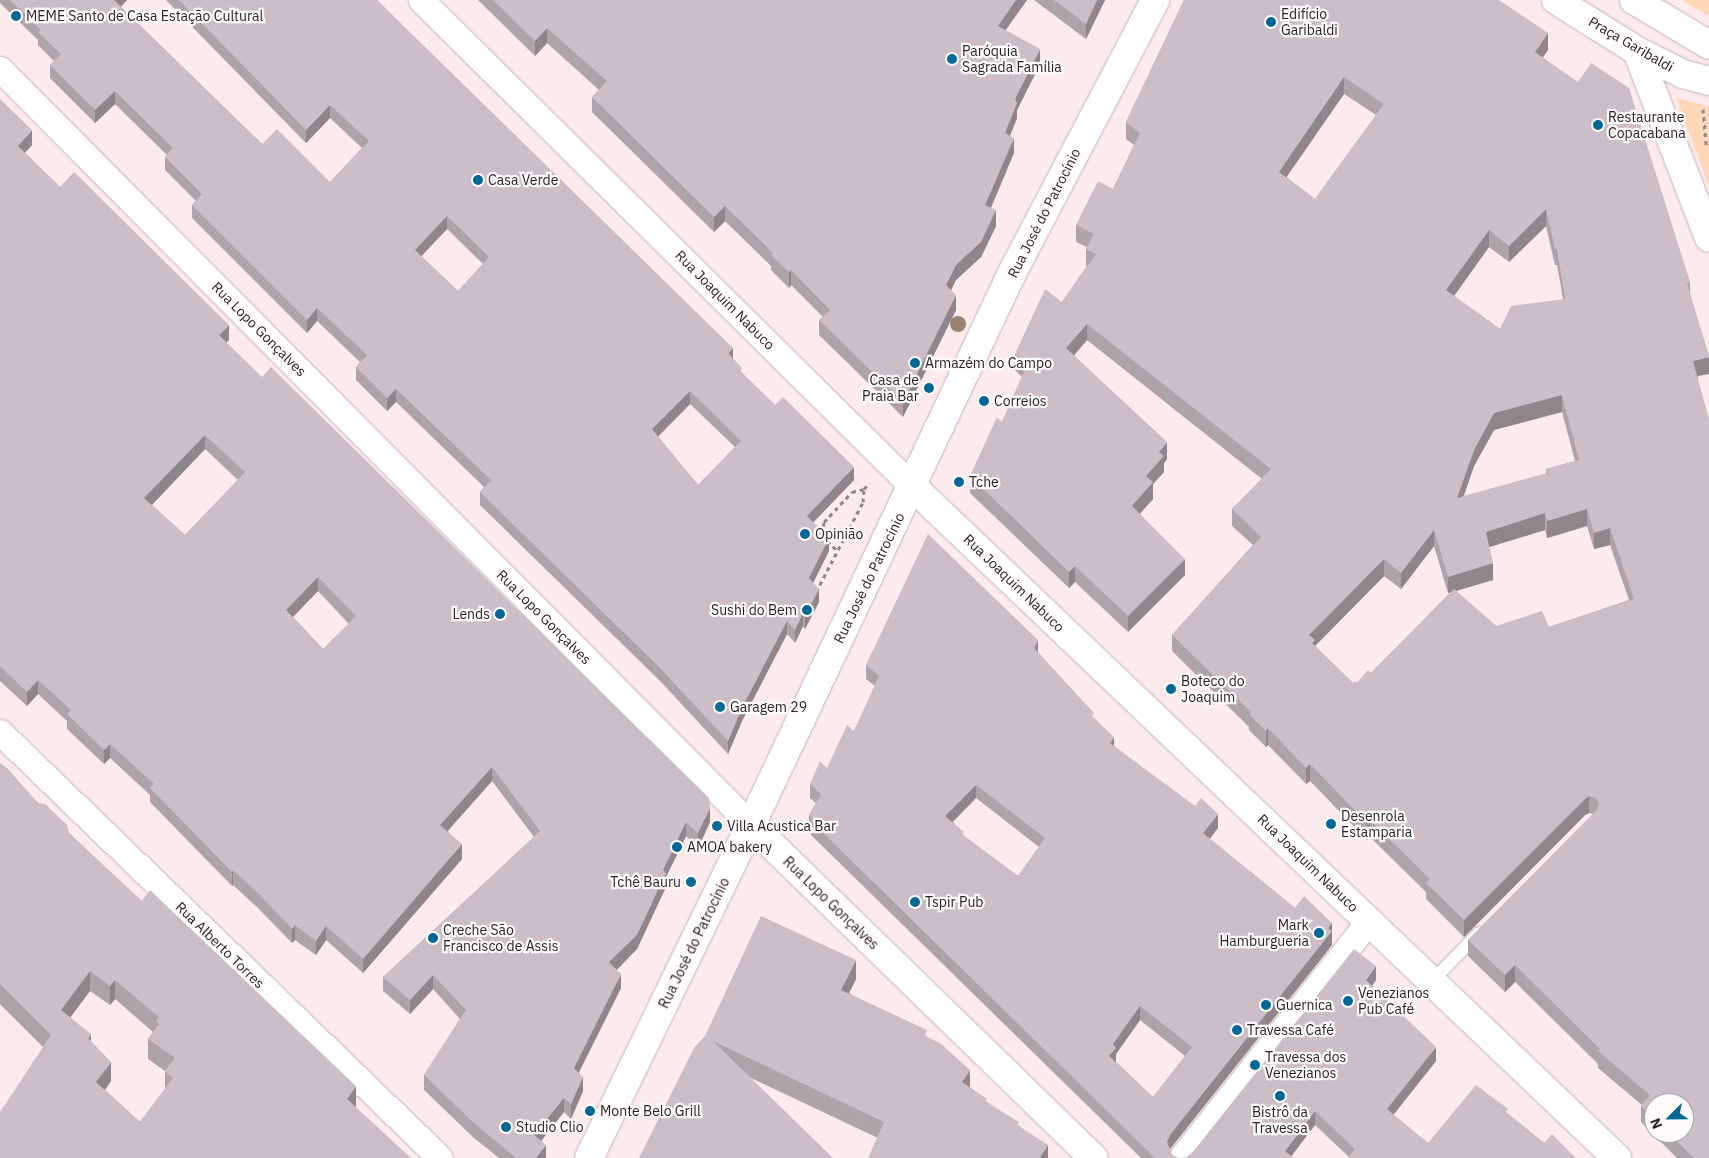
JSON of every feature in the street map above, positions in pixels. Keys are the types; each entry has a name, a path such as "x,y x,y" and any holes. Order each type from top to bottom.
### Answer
{"street":[{"name":"Rua Joaquim Nabuco","path":"420,0 913,487 1617,1158"},
{"name":"Rua José do Patrocínio","path":"589,1158 913,487 1013,271 1155,0"},
{"name":"Praça Garibaldi","path":"1556,0 1636,51 1683,74 1706,93"},
{"path":"1634,0 1709,45"},
{"path":"1636,51 1709,238"},
{"name":"Rua Lopo Gonçalves","path":"0,69 751,825 1094,1158"},
{"name":"Rua Alberto Torres","path":"0,732 440,1158"},
{"path":"1181,1158 1368,921"}],"lane":[{"path":"1432,981 1490,923"}],"path":[{"path":"1706,93 1706,149"},
{"path":"818,540 822,535 824,522 852,492 864,489 889,463"},
{"path":"816,592 863,502 864,489"},
{"path":"822,535 846,533"},
{"path":"822,535 838,550"}],"shaded area":[{"path":"1682,0 1709,0 1709,16 1698,10"},
{"path":"1676,98 1709,106 1709,187 1695,148"}],"building":[{"path":"10,0 114,0 262,144 277,129 330,182 369,141 330,105 306,130 179,0 377,0 733,348 728,353 742,368 740,371 775,405 783,397 854,467 807,516 829,538 809,578 819,589 805,616 803,613 795,630 787,621 742,708 728,741 661,669 480,492 491,480 396,389 387,398 356,367 367,355 317,308 307,320 192,205 202,194 165,157 173,148 115,91 95,110 50,65 61,54 38,32 41,30","holes":["447,216 489,257 458,291 415,250","690,391 741,441 698,485 652,429"]},
{"path":"493,0 1016,0 998,26 1040,49 1015,99 1017,103 1005,133 1014,138 985,205 996,210 981,242 956,265 946,285 956,295 903,402 819,320 830,310 791,270 789,272 771,255 773,253 725,206 714,217 592,97 607,81 547,28 535,41"},
{"path":"1054,0 1097,0 1086,24"},
{"path":"1184,0 1499,0 1548,33 1535,52 1578,82 1591,63 1629,88 1690,282 1687,283 1709,356 1693,361 1709,419 1709,1158 1694,1158 1678,1143 1694,1143 1694,1093 1648,1093 1598,1051 1600,1049 1515,965 1505,975 1468,940 1597,810 1599,803 1596,798 1589,796 1585,799 1464,920 1426,883 1430,879 1370,820 1367,823 1310,764 1306,768 1268,728 1266,731 1249,714 1251,712 1172,635 1261,537 1232,509 1271,469 1087,324 1066,348 1167,442 1159,452 1164,456 1146,476 1153,482 1132,506 1185,559 1128,616 1075,566 1069,572 970,476 997,417 1002,422 1027,365 1015,354 1045,289 1062,302 1096,254 1086,249 1094,234 1076,225 1098,181 1113,189 1140,133 1126,122","holes":["1344,77 1384,104 1315,199 1279,172","1546,209 1555,249 1557,249 1565,299 1511,306 1500,329 1446,290 1489,230 1509,246","1562,395 1579,460 1546,469 1547,473 1457,498 1474,450 1494,413","1587,509 1594,533 1610,528 1634,599 1549,627 1542,611 1496,626 1454,589 1371,673 1368,670 1357,683 1355,681 1353,683 1312,643 1315,640 1309,635 1384,559 1401,573 1434,530 1448,577 1493,563 1486,532 1545,513 1547,521"]},
{"path":"0,99 32,130 18,146 60,187 74,172 229,325 219,335 262,377 271,367 709,798 710,808 698,833 686,822 663,870 666,873 637,935 609,962 621,974 574,1068 583,1077 571,1104 564,1098 534,1135 546,1145 536,1158 516,1158 474,1123 424,1075 466,1010 433,975 410,1000 383,977 540,831 492,767 440,825 462,844 363,959 326,926 316,941 295,925 292,929 258,893 233,870 232,872 150,788 154,784 110,744 104,750 67,714 71,710 38,680 27,692 0,666","holes":["205,435 245,472 185,535 144,498","318,577 356,616 323,649 286,610"]},
{"path":"928,534 1038,640 1034,648 1094,713 1092,716 1114,737 1110,743 1195,806 1201,798 1218,814 1203,833 1295,908 1304,896 1332,923 1328,928 1332,931 1170,1135 1167,1142 1172,1155 1179,1158 1155,1158 811,821 812,817 809,815 821,794 810,784 820,761 827,768 847,725 854,731 879,676 866,665","holes":["976,785 1045,838 1018,876 961,834 964,832 945,816","1140,1006 1192,1047 1153,1097 1109,1056 1116,1048 1113,1044"]},
{"path":"0,763 7,768 38,803 45,804 67,825 69,833 142,901 150,890 356,1086 347,1099 411,1158 0,1158 0,1112 51,1035 0,984","holes":["90,971 110,986 115,980 159,1017 156,1021 159,1024 148,1039 175,1058 165,1071 173,1078 140,1122 96,1082 111,1062 88,1038 91,1034 61,1010"]},
{"path":"761,916 856,960 841,990 927,1030 925,1036 940,1043 970,1070 962,1082 987,1099 985,1101 1019,1122 1017,1125 1048,1145 1040,1157 1042,1158 868,1158 884,1122 713,1041 833,1158 639,1158 694,1048 705,1036"},
{"path":"1354,949 1376,966 1366,980 1436,1047 1387,1109 1428,1143 1476,1085 1508,1109 1506,1112 1544,1143 1552,1134 1576,1158 1348,1158 1355,1149 1315,1111 1285,1151 1294,1158 1181,1158 1187,1157 1192,1153"}],"place":[{"name":"MEME Santo de Casa Estação Cultural","path":"16,16"},
{"name":"Edifício Garibaldi","path":"1271,22"},
{"name":"Paróquia Sagrada Família","path":"952,59"},
{"name":"Restaurante Copacabana","path":"1598,125"},
{"name":"Casa Verde","path":"478,180"},
{"name":"Armazém do Campo","path":"915,363"},
{"name":"Casa de Praia Bar","path":"929,388"},
{"name":"Correios","path":"984,401"},
{"name":"Tche","path":"959,482"},
{"name":"Opinião","path":"805,534"},
{"name":"Sushi do Bem","path":"807,610"},
{"name":"Lends","path":"500,614"},
{"name":"Boteco do Joaquim","path":"1171,689"},
{"name":"Garagem 29","path":"720,707"},
{"name":"Desenrola Estamparia","path":"1331,824"},
{"name":"Villa Acustica Bar","path":"717,826"},
{"name":"AMOA bakery","path":"677,847"},
{"name":"Tchê Bauru","path":"691,882"},
{"name":"Tspir Pub","path":"915,902"},
{"name":"Mark Hamburgueria","path":"1319,933"},
{"name":"Creche São Francisco de Assis","path":"433,938"},
{"name":"Venezianos Pub Café","path":"1348,1001"},
{"name":"Guernica","path":"1266,1005"},
{"name":"Travessa Café","path":"1237,1030"},
{"name":"Travessa dos Venezianos","path":"1255,1065"},
{"name":"Bistrô da Travessa","path":"1280,1096"},
{"name":"Monte Belo Grill","path":"590,1111"},
{"name":"Studio Clio","path":"506,1127"}]}
